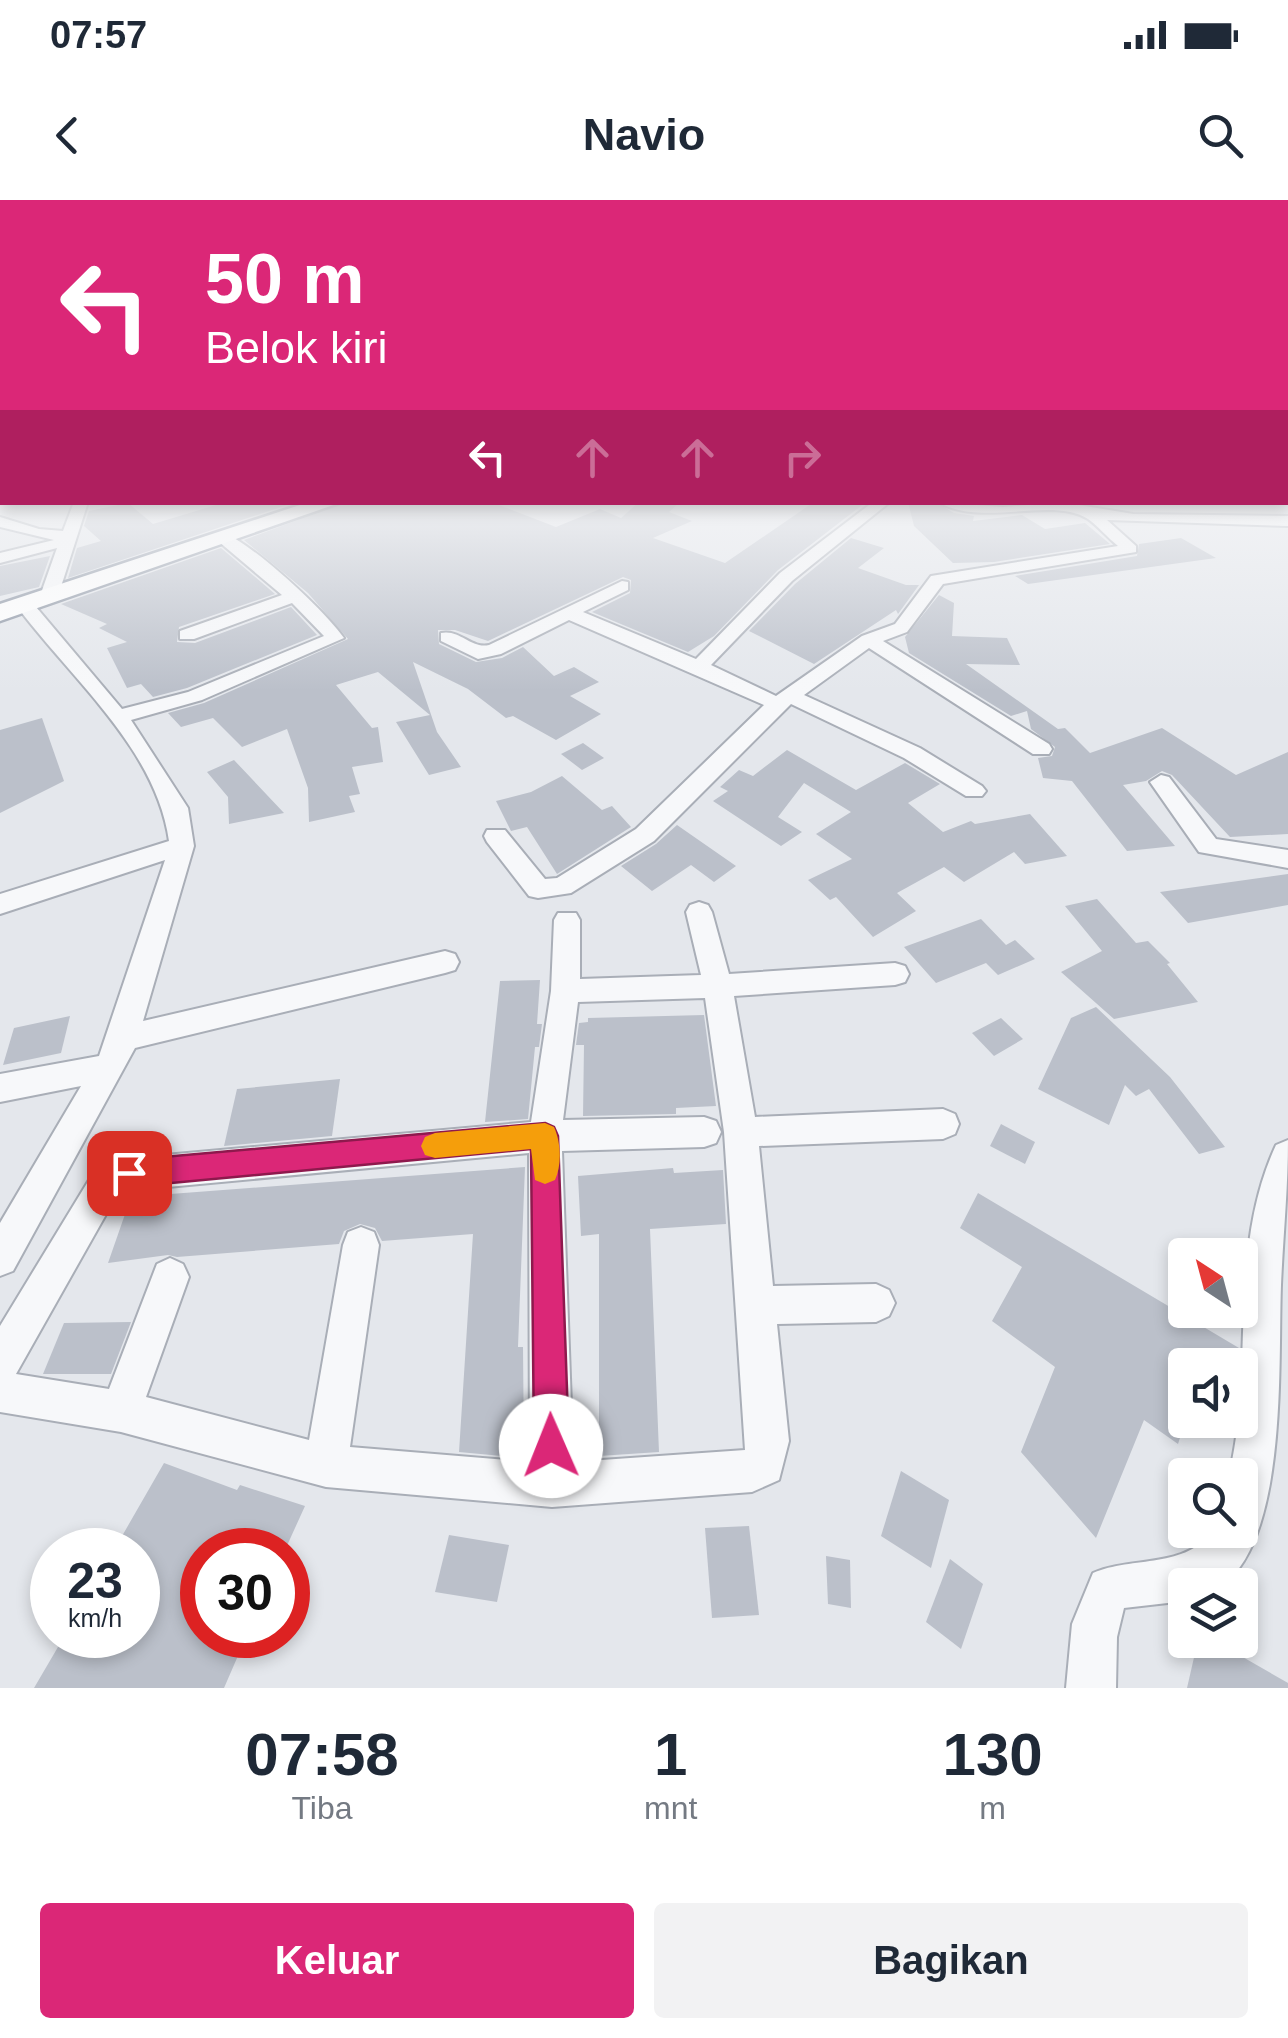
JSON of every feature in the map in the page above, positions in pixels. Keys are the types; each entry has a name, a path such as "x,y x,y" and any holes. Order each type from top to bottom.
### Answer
{"highway":[{"path":"25,605 181,552"}],"street":[{"path":"0,1258 117,1052 182,846 176,808 131,732 25,605 59,552"},
{"path":"117,717 195,696 332,641 336,634 242,552"},
{"path":"699,667 786,577 818,552"},
{"path":"496,836 538,889 562,886 645,836 782,699 868,640 901,628 937,580 1109,552"},
{"path":"448,638 484,653 622,586"},
{"path":"186,635 296,596"},
{"path":"571,614 912,753 974,791"},
{"path":"868,640 1041,749"},
{"path":"1161,782 1208,846 1288,859"},
{"path":"0,904 182,846"},
{"path":"0,1392 121,1411 326,1466 552,1485 752,1471 764,1465 768,1441 756,1305 722,1132 718,986 699,912"},
{"path":"552,1485 545,1136 565,990 567,920"},
{"path":"0,1088 445,962"},
{"path":"565,990 718,986 895,974"},
{"path":"0,1363 101,1190 113,1178 129,1173 545,1136 943,1124"},
{"path":"1253,1458 1258,1435 1267,1226 1272,1190 1288,1156"},
{"path":"326,1466 362,1245"},
{"path":"121,1411 170,1277"},
{"path":"756,1305 876,1302"},
{"path":"1091,1688 1092,1645 1099,1610 1109,1589 1177,1582 1203,1574 1218,1563 1226,1548"}],"building":[{"path":"76,552 145,552 68,578"},
{"path":"208,552 226,552 275,594 179,627 177,642 195,643 291,607 317,635 187,688 153,697 141,684 127,688 107,648 127,642 99,628 107,624 61,604"},
{"path":"259,552 695,552 725,563 740,552 801,552 778,570 714,636 688,652 592,612 630,593 631,580 623,577 488,641 455,630 438,630 439,644 476,662 502,658 523,647 554,676 574,667 599,682 570,696 601,714 556,740 513,716 506,718 468,689 413,662 437,732 461,767 429,775 396,722 430,715 378,672 336,685 372,728 378,727 383,762 352,767 360,794 349,796 355,812 309,822 308,788 287,729 242,747 213,718 181,727 168,713 204,703 348,639 308,593"},
{"path":"833,552 878,552 858,568 906,585 919,585 898,614 896,610 814,664 749,631 795,584"},
{"path":"942,552 1056,552 994,562 953,563"},
{"path":"1138,552 1206,552 1216,558 1028,584 1015,576 1137,556"},
{"path":"50,556 39,587 0,596 0,566"},
{"path":"939,595 954,603 952,636 1007,638 1020,665 966,664 1058,729 1065,728 1090,753 1162,728 1236,775 1288,752 1288,834 1230,837 1172,775 1162,771 1146,781 1123,785 1175,846 1127,851 1072,781 1043,778 1038,758 1052,756 1055,747 1031,729 1027,711 1011,716 909,653 905,637"},
{"path":"42,718 64,781 0,813 0,730"},
{"path":"583,743 604,758 582,770 561,754"},
{"path":"787,750 856,790 905,763 940,784 908,803 943,832 971,821 975,824 1030,814 1067,856 1025,864 1014,852 964,882 944,867 897,893 916,911 873,937 836,897 830,900 808,880 852,859 816,834 851,812 804,783 778,817 802,832 781,846 713,801 728,791 720,787 739,770 753,776"},
{"path":"234,760 284,813 229,824 228,797 207,772"},
{"path":"562,776 602,810 612,806 631,827 557,874 527,827 511,831 496,801 531,792"},
{"path":"677,825 736,866 714,882 691,865 652,891 621,866"},
{"path":"1288,874 1288,905 1188,923 1160,892"},
{"path":"1097,899 1136,943 1148,941 1170,963 1167,964 1198,1002 1114,1019 1061,972 1102,951 1065,906"},
{"path":"981,919 1006,945 1015,940 1035,959 998,975 986,963 936,983 904,947"},
{"path":"540,980 537,1024 542,1024 539,1047 535,1047 528,1119 485,1122 500,981"},
{"path":"1096,1007 1170,1077 1225,1147 1199,1154 1149,1089 1136,1096 1125,1085 1109,1125 1038,1089 1071,1018"},
{"path":"704,1015 716,1106 676,1108 676,1114 583,1116 584,1045 576,1045 579,1023 588,1022 588,1018"},
{"path":"70,1016 61,1053 3,1065 14,1028"},
{"path":"1001,1018 1023,1039 994,1056 972,1033"},
{"path":"340,1079 332,1136 224,1146 237,1089"},
{"path":"1001,1124 1035,1142 1025,1164 990,1146"},
{"path":"525,1167 518,1347 523,1347 524,1458 459,1452 473,1234 382,1241 375,1228 360,1224 344,1231 339,1244 168,1255 108,1263 131,1197"},
{"path":"673,1168 674,1173 723,1170 726,1224 650,1229 659,1452 599,1456 599,1234 581,1236 578,1176"},
{"path":"978,1193 1168,1306 1168,1328 1205,1328 1239,1348 1168,1348 1168,1437 1144,1420 1096,1538 1021,1452 1055,1367 992,1321 1022,1267 960,1228"},
{"path":"131,1322 111,1374 43,1374 64,1323"},
{"path":"164,1463 237,1490 240,1485 305,1506 295,1528 180,1528 180,1658 237,1658 224,1688 34,1688 52,1658 160,1658 160,1528 127,1528"},
{"path":"901,1471 949,1500 931,1568 881,1536"},
{"path":"749,1526 759,1615 712,1618 705,1528"},
{"path":"449,1535 509,1545 497,1602 435,1592"},
{"path":"826,1556 850,1560 851,1608 828,1604"},
{"path":"950,1559 983,1584 961,1649 926,1622"},
{"path":"1194,1658 1244,1658 1288,1683 1288,1688 1187,1688"}],"slow traffic":[{"path":"435,1146 545,1136 545,1171"}],"route":[{"path":"129,1173 545,1136 551,1446"}]}
